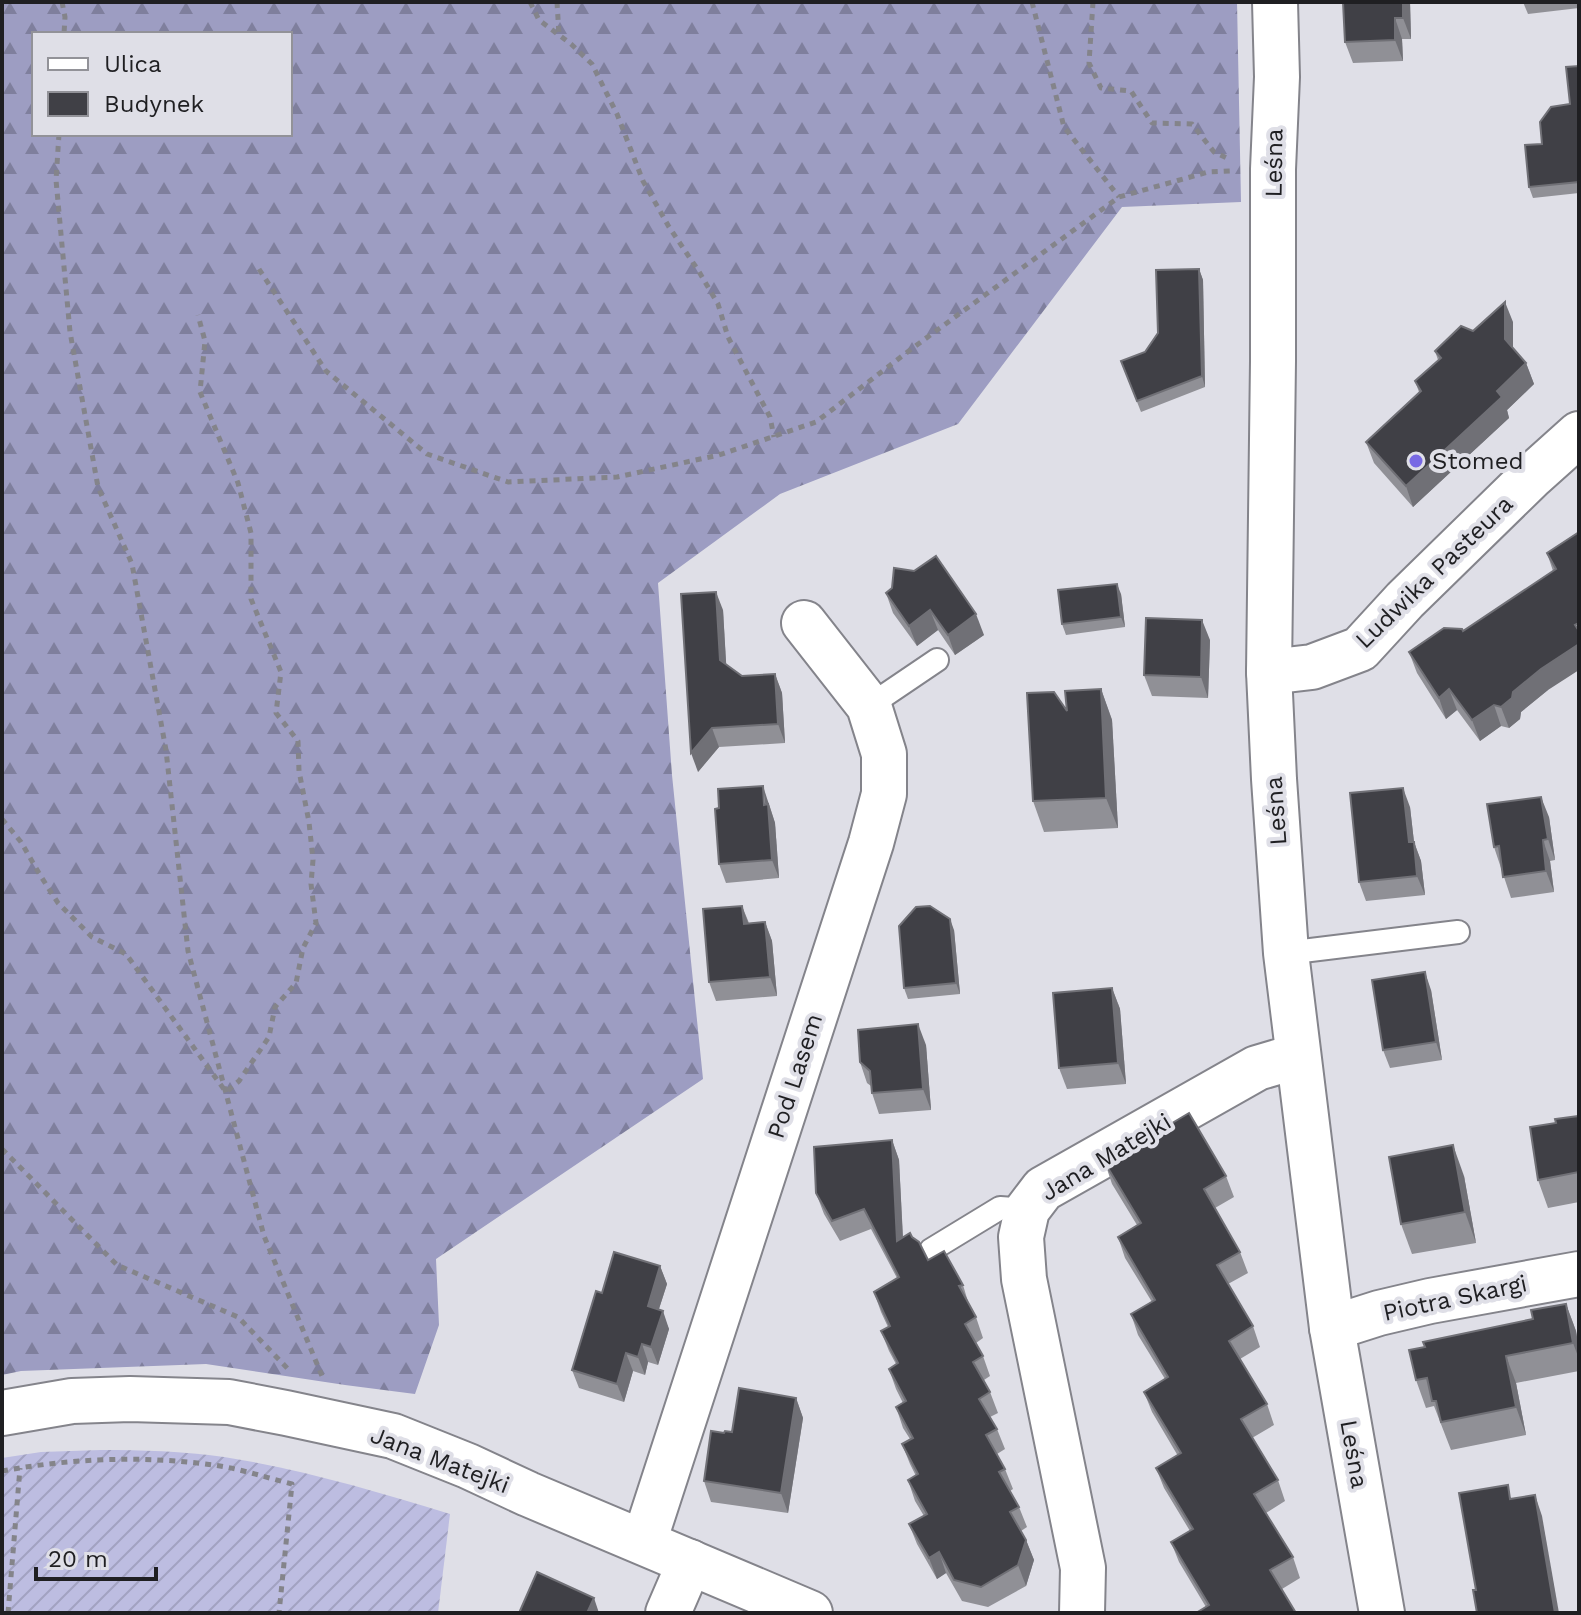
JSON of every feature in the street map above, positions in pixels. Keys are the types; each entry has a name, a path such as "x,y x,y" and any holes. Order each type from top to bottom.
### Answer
{"street":[{"name":"Leśna","path":"1275,2 1277,77 1261,170 1273,393 1269,672 1274,779 1286,953 1332,1328 1382,1613"},
{"name":"Ludwika Pasteura","path":"1269,672 1312,667 1360,649 1437,569 1579,434"},
{"name":"Pod Lasem","path":"644,1542 884,794 884,754 869,706 804,623"},
{"name":"Jana Matejki","path":"1082,1613 1083,1568 1024,1279 1021,1237 1027,1210 1043,1189 1257,1068 1298,1056"},
{"name":"Piotra Skargi","path":"1332,1328 1430,1301 1579,1274"},
{"name":"Jana Matejki","path":"2,1413 72,1401 229,1402 393,1436 810,1613"},
{"path":"668,1613 690,1562"}],"lane":[{"path":"869,706 937,660"},
{"path":"1286,953 1458,932"},
{"path":"931,1250 1000,1208 1027,1210"}],"path":[{"path":"62,2 64,32"},
{"path":"530,2 539,20 592,64 617,114 643,181 718,304 728,337 770,417 774,437"},
{"path":"557,2 559,35"},
{"path":"1032,2 1064,127 1119,197"},
{"path":"1093,2 1089,63 1101,88 1131,91 1152,123 1192,124 1214,152 1261,170"},
{"path":"59,136 56,180 70,332 98,487 132,564 166,750 188,951 264,1236 343,1425"},
{"path":"259,269 326,371 427,454 508,482 617,477 719,455 816,422 1119,197 1208,172 1261,170"},
{"path":"198,315 205,341 200,392 238,483 251,533 251,599 281,672 276,713 298,741 299,771 313,860 311,884 316,923 303,948 296,983 275,1007 269,1037 239,1081 226,1092"},
{"path":"2,819 21,842 58,903 92,937 126,954 226,1092"},
{"path":"2,1149 117,1265 238,1317 290,1370"},
{"path":"2,1471 102,1459 163,1461 221,1466 292,1484 279,1613"},
{"path":"8,1613 20,1468"}],"green space":[{"path":"2,2 1237,2 1241,202 1122,207 958,424 780,494 658,583 672,775 703,1079 436,1259 439,1325 415,1394 206,1364 21,1371 2,1375"}],"shaded area":[{"path":"41,1452 178,1452 253,1462 338,1481 450,1514 438,1613 2,1613 2,1458"}],"building":[{"path":"1343,2 1403,2 1403,18 1395,18 1395,40 1345,42"},
{"path":"1579,66 1579,182 1529,187 1525,145 1542,144 1540,122 1551,107 1570,104 1566,67"},
{"path":"1199,269 1202,376 1137,401 1121,361 1145,352 1158,333 1156,270"},
{"path":"1505,302 1505,339 1526,363 1497,391 1502,397 1406,486 1366,442 1421,391 1415,381 1441,358 1435,351 1461,326 1473,331"},
{"path":"1579,532 1579,623 1575,625 1579,631 1579,644 1541,669 1513,692 1512,698 1501,707 1494,705 1472,720 1449,689 1439,698 1409,652 1444,628 1463,631 1556,569 1547,553"},
{"path":"936,556 976,614 948,635 930,610 909,626 886,593 892,588 894,568 914,571"},
{"path":"1117,584 1121,617 1062,624 1058,590"},
{"path":"716,592 720,660 742,676 775,674 778,724 712,728 691,753 681,594"},
{"path":"1146,618 1202,620 1201,677 1144,675"},
{"path":"1101,689 1106,798 1033,801 1027,693 1054,692 1067,711 1065,691"},
{"path":"763,786 764,805 768,804 772,860 719,864 715,809 719,808 718,789"},
{"path":"1403,788 1409,842 1414,842 1417,876 1359,882 1350,793"},
{"path":"1541,797 1548,839 1543,840 1546,871 1503,877 1499,846 1494,847 1487,804"},
{"path":"742,906 744,924 765,922 770,977 709,982 703,909"},
{"path":"930,906 950,919 956,983 904,988 899,926 916,907"},
{"path":"1425,972 1436,1042 1383,1050 1372,980"},
{"path":"1112,988 1118,1063 1059,1068 1053,993"},
{"path":"918,1024 923,1089 872,1093 870,1071 860,1062 858,1030"},
{"path":"1189,1113 1226,1176 1204,1189 1240,1252 1217,1265 1253,1326 1229,1341 1267,1404 1241,1419 1278,1480 1254,1494 1293,1557 1270,1570 1296,1613 1196,1613 1209,1605 1171,1542 1193,1529 1156,1468 1181,1453 1144,1392 1168,1377 1131,1314 1155,1300 1118,1237 1141,1223 1105,1163"},
{"path":"1579,1116 1579,1172 1538,1180 1530,1127"},
{"path":"892,1140 897,1241 910,1233 919,1242 928,1260 944,1251 963,1285 959,1286 976,1317 965,1324 983,1356 973,1362 990,1392 979,1399 997,1429 986,1435 1005,1469 999,1472 1019,1507 1010,1512 1026,1540 1018,1565 981,1587 954,1580 939,1552 929,1558 909,1524 927,1514 908,1480 918,1474 902,1444 913,1438 896,1407 906,1401 889,1369 898,1363 881,1331 890,1326 874,1292 899,1277 864,1209 832,1221 816,1193 814,1147"},
{"path":"1453,1145 1465,1212 1401,1224 1389,1157"},
{"path":"614,1252 660,1266 648,1306 663,1311 651,1347 642,1344 638,1357 626,1353 617,1384 572,1370 596,1291 602,1293"},
{"path":"1566,1304 1573,1343 1506,1356 1516,1407 1441,1422 1427,1378 1416,1380 1409,1350 1425,1347 1423,1342 1533,1319 1531,1310"},
{"path":"739,1388 796,1398 781,1493 704,1481 711,1431 732,1432"},
{"path":"1508,1485 1510,1499 1535,1495 1555,1613 1477,1613 1473,1590 1476,1590 1459,1493"},
{"path":"537,1572 594,1598 587,1613 519,1613"}],"place":[{"name":"Stomed","path":"1416,461"}]}
